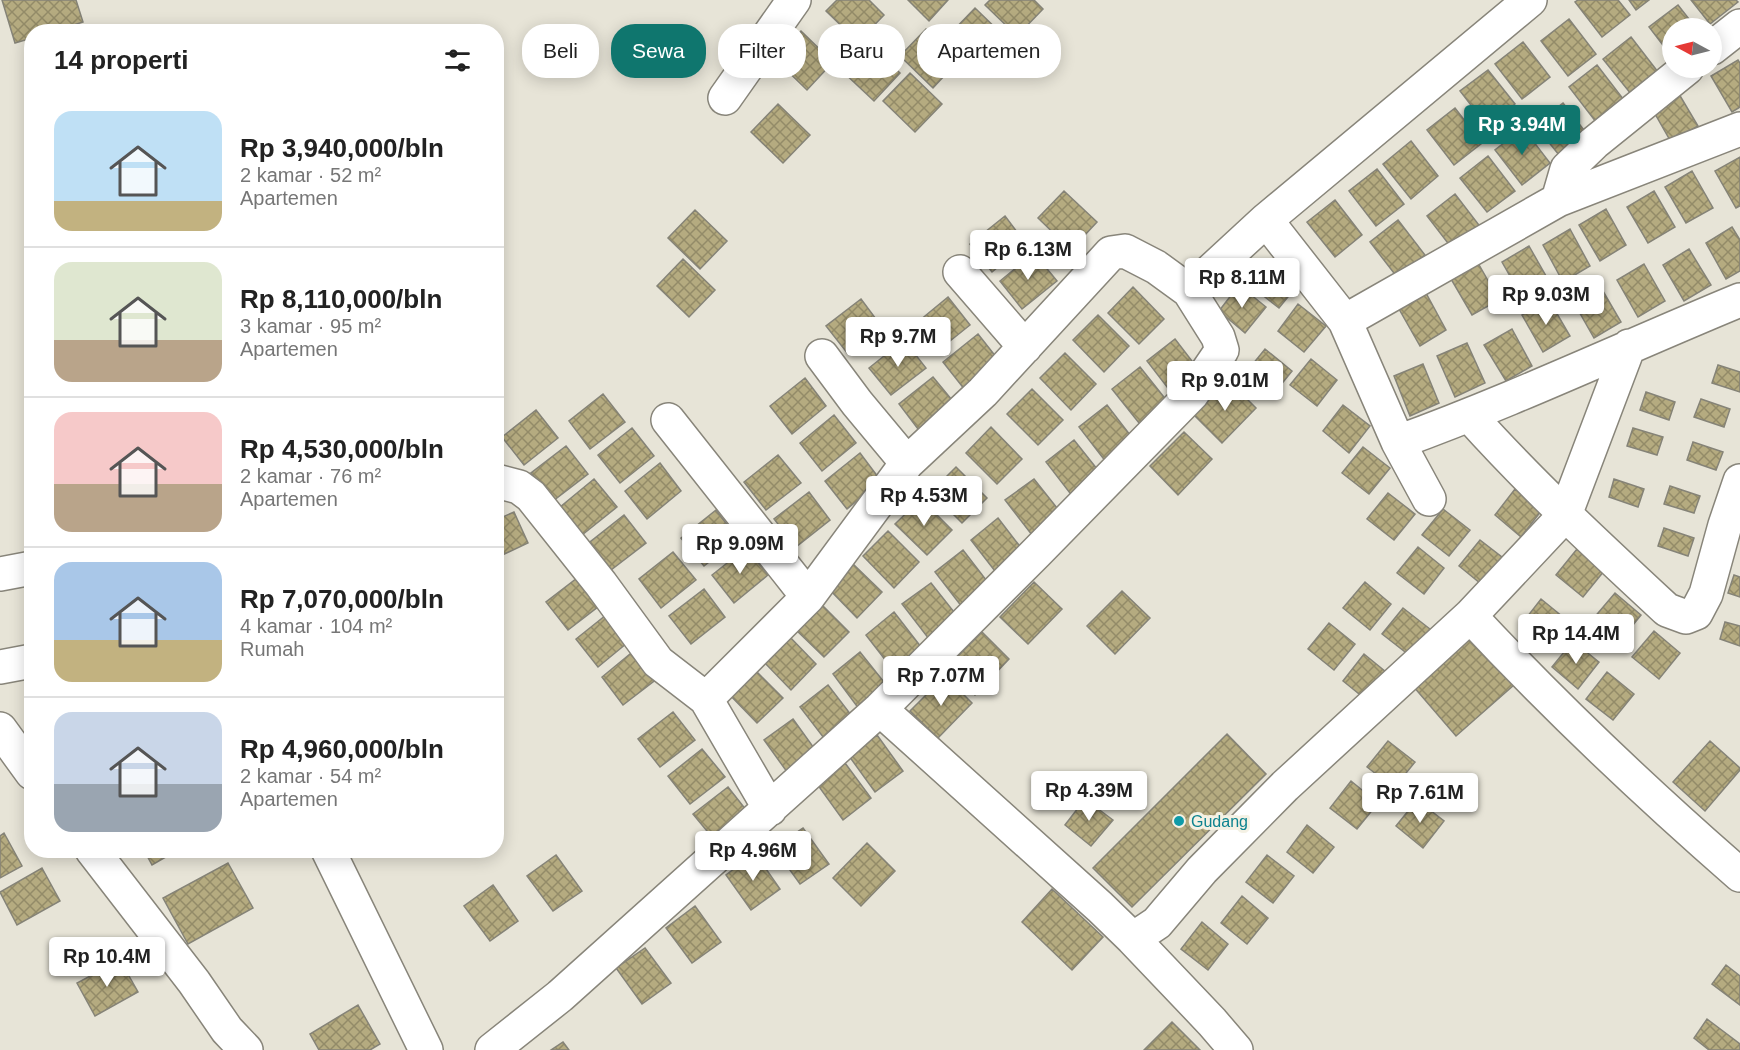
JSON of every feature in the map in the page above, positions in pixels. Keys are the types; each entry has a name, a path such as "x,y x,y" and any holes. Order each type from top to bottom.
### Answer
{"street":[{"path":"725,98 794,0"},
{"path":"1189,291 1266,220 1530,0"},
{"path":"1722,40 1740,26"},
{"path":"1558,200 1567,169 1594,143 1675,78"},
{"path":"1345,321 1558,200 1740,129"},
{"path":"1266,220 1345,321 1398,442 1429,499"},
{"path":"492,1050 560,996 880,709 1192,394 1222,350 1218,337 1189,291 1146,261 1125,251 1111,253 983,392 907,462 808,597 706,699"},
{"path":"960,272 1025,347"},
{"path":"1398,442 1470,416 1740,300"},
{"path":"1133,939 1157,922 1202,870 1285,786 1470,616 1565,515 1629,346"},
{"path":"822,356 857,403 907,462"},
{"path":"1470,416 1565,515 1667,610 1686,617 1696,613 1706,594 1740,481"},
{"path":"668,420 808,597"},
{"path":"504,483 519,487 531,496 601,584 658,662 706,699 770,808"},
{"path":"0,574 24,570"},
{"path":"1470,616 1515,664 1672,816 1740,875"},
{"path":"0,667 24,662"},
{"path":"880,709 1133,939 1236,1050"},
{"path":"0,729 24,762"},
{"path":"98,858 194,982 227,1030 246,1050"},
{"path":"332,858 426,1050"}],"building":[{"path":"2,0 76,0 83,22 24,24 24,40 15,43"},
{"path":"837,0 869,0 884,15 875,24 839,24 826,11"},
{"path":"908,0 948,0 929,21"},
{"path":"990,0 1034,0 1043,9 1029,24 1005,24 985,5"},
{"path":"1578,0 1618,0 1630,15 1602,37 1575,2"},
{"path":"1629,0 1649,0 1636,10"},
{"path":"1691,0 1736,0 1738,2 1718,18 1705,18"},
{"path":"1678,5 1688,18 1662,18 1662,44 1649,27"},
{"path":"975,8 992,24 960,24"},
{"path":"1569,19 1596,54 1568,76 1541,41"},
{"path":"806,36 818,47 818,78 807,90 795,78 806,78"},
{"path":"1631,37 1658,72 1631,94 1603,59"},
{"path":"917,38 917,72 905,61 905,51"},
{"path":"1523,42 1550,77 1522,99 1495,64"},
{"path":"1738,60 1740,63 1740,107 1732,112 1712,78 1722,78 1722,69"},
{"path":"1597,65 1624,100 1596,122 1569,87"},
{"path":"1488,70 1515,104 1487,126 1460,91"},
{"path":"910,73 942,104 915,132 883,101"},
{"path":"850,78 895,78 874,101"},
{"path":"923,78 942,78 933,88"},
{"path":"1676,89 1698,126 1671,142 1650,105"},
{"path":"1563,103 1590,138 1563,160 1535,125"},
{"path":"778,104 810,135 783,163 751,132"},
{"path":"1455,108 1482,143 1454,165 1427,130"},
{"path":"1523,128 1550,163 1522,185 1495,150"},
{"path":"1411,141 1438,176 1411,199 1383,164"},
{"path":"1488,156 1515,191 1487,212 1460,178"},
{"path":"1740,157 1740,206 1736,208 1715,171"},
{"path":"1377,169 1404,204 1376,226 1349,191"},
{"path":"1692,171 1713,208 1686,223 1665,187"},
{"path":"1064,191 1097,222 1071,250 1038,218"},
{"path":"1654,191 1675,227 1648,243 1627,207"},
{"path":"1455,194 1482,229 1454,251 1427,216"},
{"path":"1335,200 1362,235 1335,257 1307,222"},
{"path":"1606,209 1626,245 1600,261 1579,225"},
{"path":"695,210 727,241 700,269 668,238"},
{"path":"1005,216 1026,244 992,272 970,244"},
{"path":"1398,220 1425,255 1397,277 1370,242"},
{"path":"1732,227 1740,240 1740,271 1726,279 1706,243"},
{"path":"1570,229 1590,266 1563,282 1543,245"},
{"path":"1529,246 1550,283 1523,299 1502,262"},
{"path":"1689,249 1711,285 1684,301 1663,265"},
{"path":"1034,253 1057,281 1022,309 1000,281"},
{"path":"683,259 715,290 689,317 657,286"},
{"path":"1274,260 1300,282 1279,308 1252,287"},
{"path":"1478,263 1499,300 1472,315 1451,279"},
{"path":"1644,264 1665,301 1638,317 1617,280"},
{"path":"1239,285 1266,307 1245,333 1219,311"},
{"path":"1600,286 1621,322 1594,338 1573,301"},
{"path":"1133,287 1164,319 1139,344 1108,313"},
{"path":"1426,293 1446,330 1420,346 1399,309"},
{"path":"948,297 970,325 935,353 914,325"},
{"path":"861,299 882,327 848,354 826,326"},
{"path":"1549,300 1570,336 1543,352 1522,315"},
{"path":"1298,304 1326,326 1304,352 1278,331"},
{"path":"1098,315 1129,346 1104,372 1073,340"},
{"path":"1512,329 1532,366 1506,381 1484,345"},
{"path":"978,334 1000,362 965,390 943,362"},
{"path":"1175,339 1202,374 1174,396 1147,361"},
{"path":"904,340 926,368 891,395 869,368"},
{"path":"1467,343 1485,383 1455,397 1437,356"},
{"path":"1265,349 1292,371 1271,397 1244,375"},
{"path":"1065,353 1096,384 1071,410 1040,378"},
{"path":"1311,359 1337,380 1317,406 1290,385"},
{"path":"1423,364 1439,403 1410,416 1394,376"},
{"path":"1718,365 1740,372 1740,392 1712,383"},
{"path":"1140,367 1167,401 1139,423 1112,389"},
{"path":"933,377 956,405 921,433 899,404"},
{"path":"805,378 826,406 792,434 770,406"},
{"path":"1228,380 1256,408 1222,443 1194,415"},
{"path":"1032,389 1063,420 1038,445 1007,414"},
{"path":"1646,392 1675,402 1669,420 1640,410"},
{"path":"603,394 625,422 590,449 569,421"},
{"path":"1701,399 1730,409 1724,427 1694,417"},
{"path":"1107,405 1134,440 1106,462 1079,427"},
{"path":"1343,405 1370,426 1349,453 1323,431"},
{"path":"536,410 558,438 524,465 504,440 504,435"},
{"path":"834,415 856,443 822,471 800,443"},
{"path":"991,427 1022,459 997,484 966,453"},
{"path":"632,428 654,456 620,483 598,455"},
{"path":"1633,428 1663,437 1657,455 1627,446"},
{"path":"1184,432 1212,459 1178,495 1150,466"},
{"path":"1074,440 1101,474 1073,497 1046,462"},
{"path":"1693,442 1723,452 1716,470 1687,460"},
{"path":"566,446 588,474 553,501 531,473"},
{"path":"1363,447 1390,468 1369,494 1342,473"},
{"path":"860,453 881,481 847,509 825,481"},
{"path":"778,455 801,483 766,510 744,482"},
{"path":"660,463 681,491 647,519 625,491"},
{"path":"956,467 987,498 962,523 931,492"},
{"path":"594,479 617,507 582,535 560,507"},
{"path":"1034,479 1061,513 1032,535 1005,500"},
{"path":"1614,479 1644,489 1638,507 1609,497"},
{"path":"1670,486 1700,496 1694,513 1664,504"},
{"path":"1515,489 1542,510 1521,537 1495,515"},
{"path":"809,492 830,520 796,547 774,519"},
{"path":"1388,493 1415,514 1394,540 1367,519"},
{"path":"921,499 952,530 927,555 895,524"},
{"path":"1443,509 1470,530 1449,556 1422,535"},
{"path":"716,510 738,539 704,566 681,538"},
{"path":"514,512 528,543 504,554 504,516"},
{"path":"624,515 646,543 611,570 590,542"},
{"path":"998,518 1025,553 998,575 971,540"},
{"path":"1664,528 1694,538 1688,556 1658,546"},
{"path":"888,531 919,562 894,588 863,556"},
{"path":"1480,540 1507,561 1486,588 1459,566"},
{"path":"1418,547 1444,568 1424,594 1397,573"},
{"path":"746,548 768,575 734,603 712,575"},
{"path":"1577,549 1604,571 1583,597 1556,575"},
{"path":"963,550 990,585 962,607 935,572"},
{"path":"673,552 696,580 661,608 639,579"},
{"path":"851,562 882,592 857,618 827,587"},
{"path":"581,575 603,603 568,630 546,602"},
{"path":"1734,575 1740,577 1740,597 1728,593"},
{"path":"1034,582 1062,609 1028,644 1000,617"},
{"path":"1365,582 1391,604 1370,630 1343,608"},
{"path":"931,583 958,617 929,639 902,604"},
{"path":"704,589 725,617 691,644 669,616"},
{"path":"1122,591 1150,618 1115,654 1087,626"},
{"path":"1615,593 1641,615 1620,641 1593,619"},
{"path":"1541,599 1568,621 1547,647 1520,626"},
{"path":"818,601 849,632 824,657 793,627"},
{"path":"1403,608 1430,629 1409,655 1382,634"},
{"path":"611,611 632,639 598,667 576,639"},
{"path":"894,612 921,647 893,670 866,635"},
{"path":"1725,622 1740,626 1740,646 1720,639"},
{"path":"1329,623 1355,644 1334,670 1308,649"},
{"path":"1464,628 1514,685 1456,736 1407,679"},
{"path":"1654,631 1680,653 1659,679 1632,657"},
{"path":"982,632 1009,659 975,695 947,667"},
{"path":"786,633 816,664 791,690 761,659"},
{"path":"1573,641 1599,662 1578,689 1552,667"},
{"path":"636,649 658,678 623,705 602,677"},
{"path":"860,652 888,687 859,709 833,674"},
{"path":"1364,654 1391,676 1369,702 1343,681"},
{"path":"752,667 783,698 757,723 726,691"},
{"path":"1607,672 1634,694 1613,720 1586,699"},
{"path":"945,676 972,703 938,738 910,711"},
{"path":"828,685 855,720 827,742 800,707"},
{"path":"673,712 695,740 660,767 638,739"},
{"path":"793,719 819,755 790,776 764,740"},
{"name":"Gudang","path":"1227,734 1266,774 1132,907 1093,868"},
{"path":"877,735 903,771 875,792 849,756"},
{"path":"1388,741 1415,762 1394,788 1367,767"},
{"path":"1710,741 1740,770 1705,811 1673,782"},
{"path":"702,749 725,777 690,804 668,776"},
{"path":"845,763 871,798 843,820 817,784"},
{"path":"1351,781 1378,803 1357,829 1330,808"},
{"path":"728,787 750,815 716,842 693,814"},
{"path":"1085,799 1113,820 1091,846 1065,825"},
{"path":"1417,800 1444,821 1423,848 1396,826"},
{"path":"1307,825 1334,847 1313,873 1287,852"},
{"path":"803,828 829,864 800,884 774,848"},
{"path":"4,833 22,866 0,878 0,836"},
{"path":"867,843 895,871 861,906 833,878"},
{"path":"755,853 780,889 751,910 726,875"},
{"path":"556,855 582,891 553,911 527,876"},
{"path":"1267,855 1294,876 1273,903 1246,882"},
{"path":"148,858 164,858 152,865"},
{"path":"228,863 253,908 188,944 163,898"},
{"path":"42,868 60,901 17,925 0,892"},
{"path":"493,885 518,921 490,941 464,906"},
{"path":"1052,889 1103,937 1072,970 1022,922"},
{"path":"1242,896 1268,918 1247,944 1221,923"},
{"path":"695,906 721,942 692,963 666,928"},
{"path":"1202,922 1228,944 1208,970 1181,949"},
{"path":"645,948 671,983 642,1004 616,968"},
{"path":"120,960 138,992 95,1016 77,983"},
{"path":"1726,965 1740,976 1740,1005 1712,984"},
{"path":"358,1005 380,1044 370,1050 319,1050 310,1034"},
{"path":"1707,1019 1740,1044 1740,1050 1709,1050 1694,1038"},
{"path":"1172,1022 1200,1050 1144,1050"},
{"path":"563,1042 569,1050 551,1050"}],"place":[{"name":"Gudang","path":"1179,821"}]}
